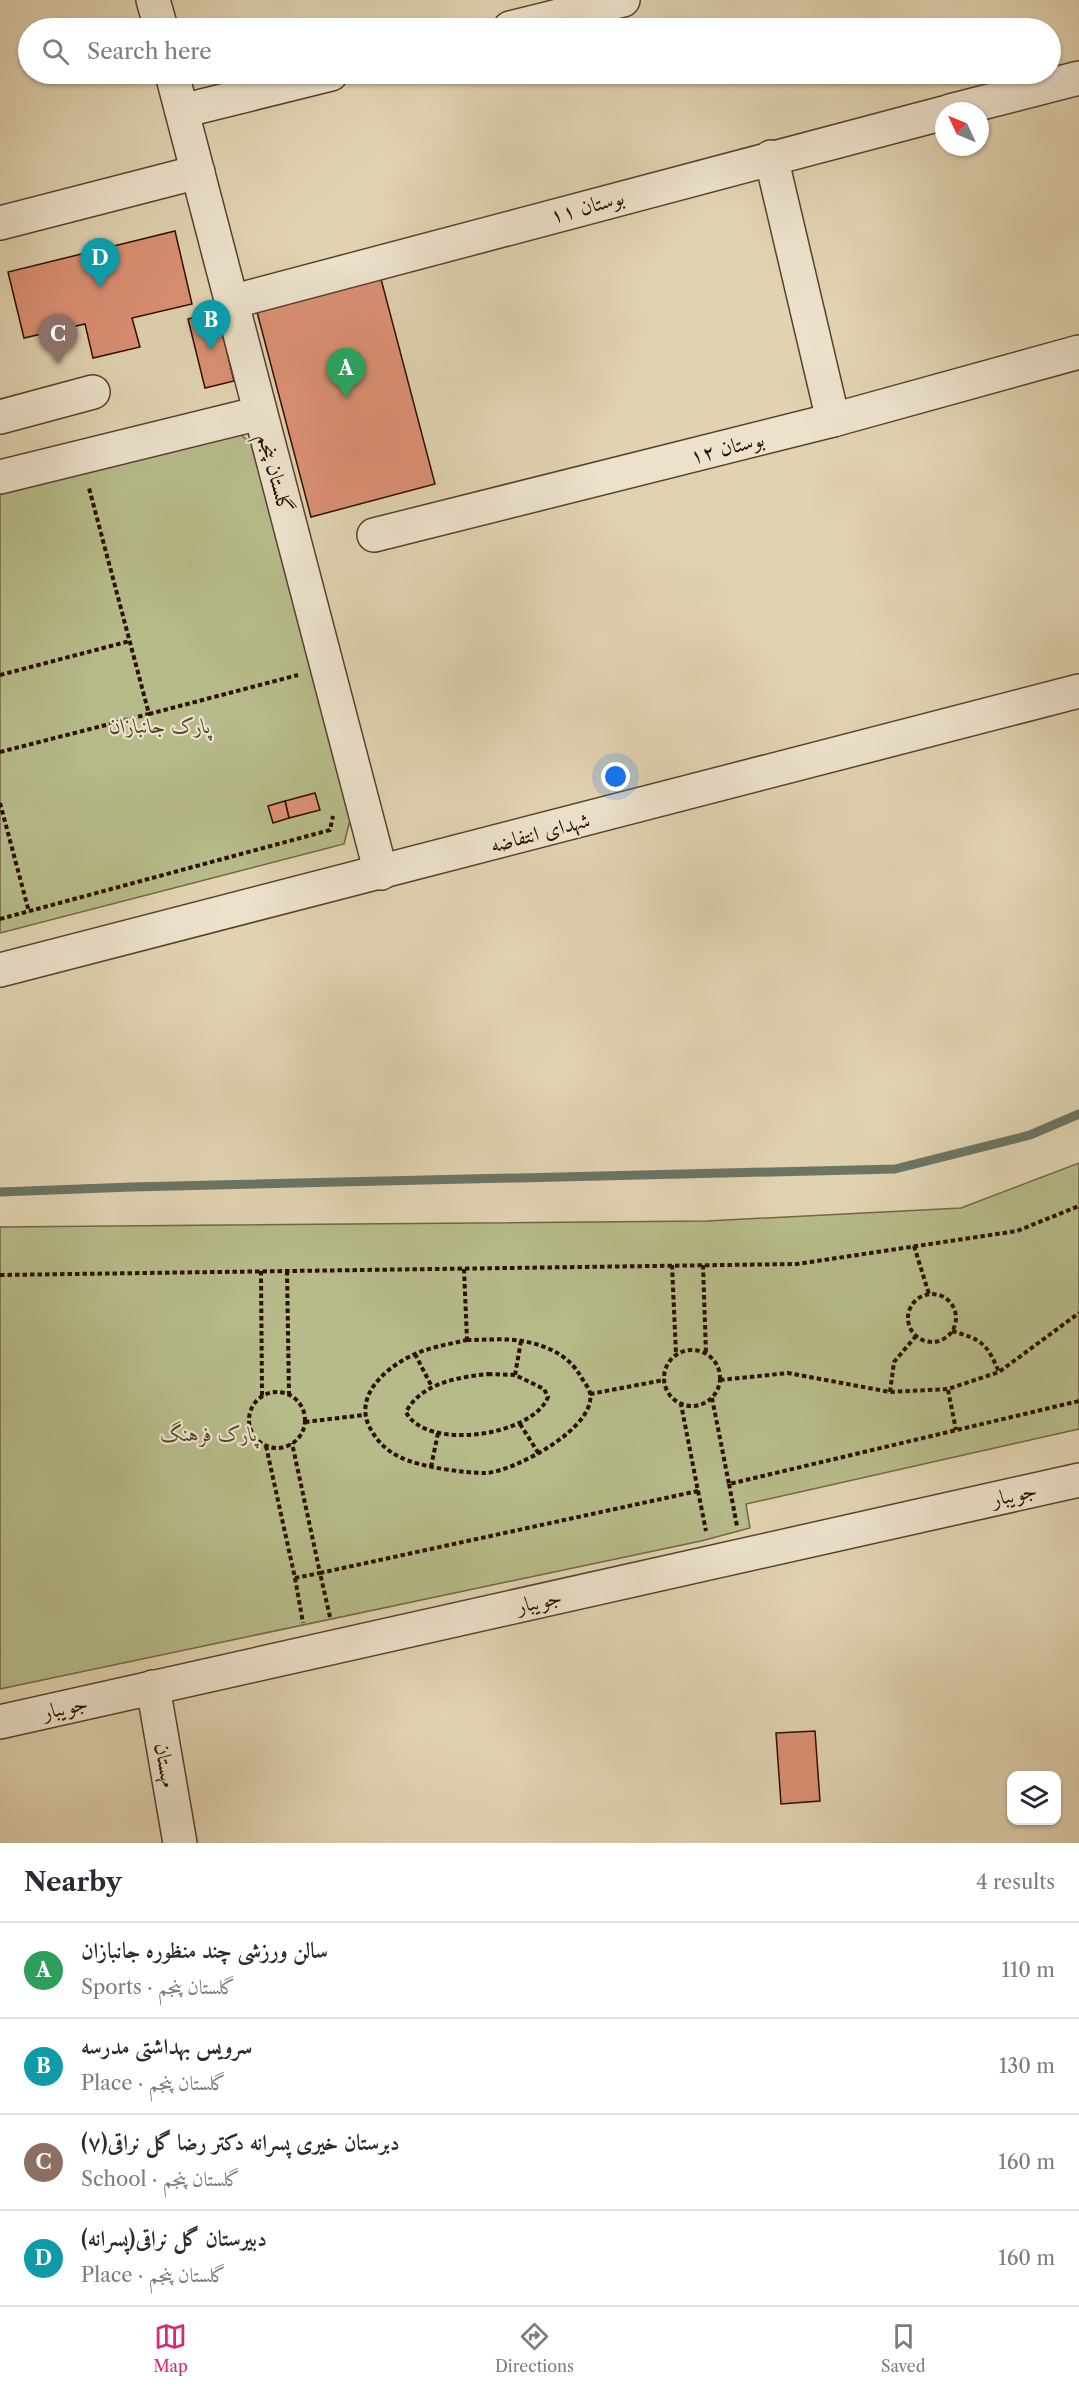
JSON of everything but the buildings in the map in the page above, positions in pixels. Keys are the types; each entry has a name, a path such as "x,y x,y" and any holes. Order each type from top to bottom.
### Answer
{"street":[{"path":"153,0 158,18"},
{"path":"550,18 623,0"},
{"path":"1061,83 1079,78"},
{"name":"گلستان پنجم","path":"175,84 381,873"},
{"path":"182,111 291,84"},
{"path":"985,102 1056,84"},
{"name":"بوستان ۱۱","path":"231,302 935,115"},
{"path":"771,157 833,420"},
{"path":"0,223 198,172"},
{"name":"بوستان ۱۲","path":"374,535 833,420 1079,352"},
{"path":"0,417 93,392"},
{"path":"0,477 260,413"},
{"name":"شهدای انتفاضه","path":"0,970 1079,691"},
{"name":"جویبار","path":"0,1722 1079,1480"},
{"name":"مهستان","path":"153,1687 180,1843"}],"path":[{"path":"86,478 149,714"},
{"path":"0,675 130,641"},
{"path":"0,752 327,666"},
{"path":"0,803 29,912"},
{"path":"0,919 330,831 335,809"},
{"path":"0,1275 797,1264 1017,1231 1079,1206"},
{"path":"914,1246 929,1294"},
{"path":"672,1265 676,1354"},
{"path":"703,1265 706,1354"},
{"path":"464,1269 467,1340"},
{"path":"261,1271 262,1396 251,1410 249,1418 253,1435 266,1446 284,1447 292,1443 303,1430 305,1422 301,1406 289,1395 280,1392 262,1396"},
{"path":"287,1271 289,1395"},
{"path":"929,1294 944,1297 954,1308 956,1316 952,1331 946,1337 931,1342 916,1336 908,1323 908,1315 915,1300 929,1294"},
{"path":"720,1380 788,1373 890,1392 948,1389 999,1372 1079,1313"},
{"path":"952,1331 978,1339 990,1352 999,1372"},
{"path":"890,1392 894,1362 916,1336"},
{"path":"467,1340 521,1341 561,1353 576,1368 590,1394 588,1407 581,1422 538,1454 486,1473 431,1467 400,1458 376,1441 364,1415 370,1390 391,1368 415,1354 467,1340"},
{"path":"515,1376 521,1341"},
{"path":"712,1398 697,1406 681,1404 669,1395 664,1380 666,1366 676,1354 691,1350 706,1354 717,1365 720,1380 712,1398 739,1534"},
{"path":"415,1354 432,1387"},
{"path":"488,1374 515,1376 544,1389 548,1397 545,1405 520,1424 480,1436 438,1433 410,1420 406,1412 411,1403 432,1387 464,1376 488,1374"},
{"path":"590,1394 664,1380"},
{"path":"948,1389 956,1430"},
{"path":"729,1484 1079,1401"},
{"path":"681,1404 707,1538"},
{"path":"305,1422 364,1415"},
{"path":"520,1424 538,1454"},
{"path":"431,1467 438,1433"},
{"path":"292,1443 330,1618"},
{"path":"266,1446 303,1624"},
{"path":"295,1578 698,1491"}],"green space":[{"name":"پارک جانبازان","path":"238,433 254,445 350,820 344,844 0,933 0,490"},
{"name":"پارک فرهنگ","path":"1079,1163 1079,1429 746,1504 750,1528 701,1541 0,1689 0,1227 707,1221 961,1208"}],"waterway":[{"path":"0,1192 895,1169 1030,1135 1079,1114"}],"place":[{"name":"دبیرستان گل نراقی(پسرانه)","path":"100,288"},
{"name":"سرویس بهداشتی مدرسه","path":"211,350"},
{"name":"دبرستان خیری پسرانه دکتر رضا گل نراقی(۷)","path":"58,364"},
{"name":"سالن ورزشی چند منظوره جانبازان","path":"346,398"}]}
